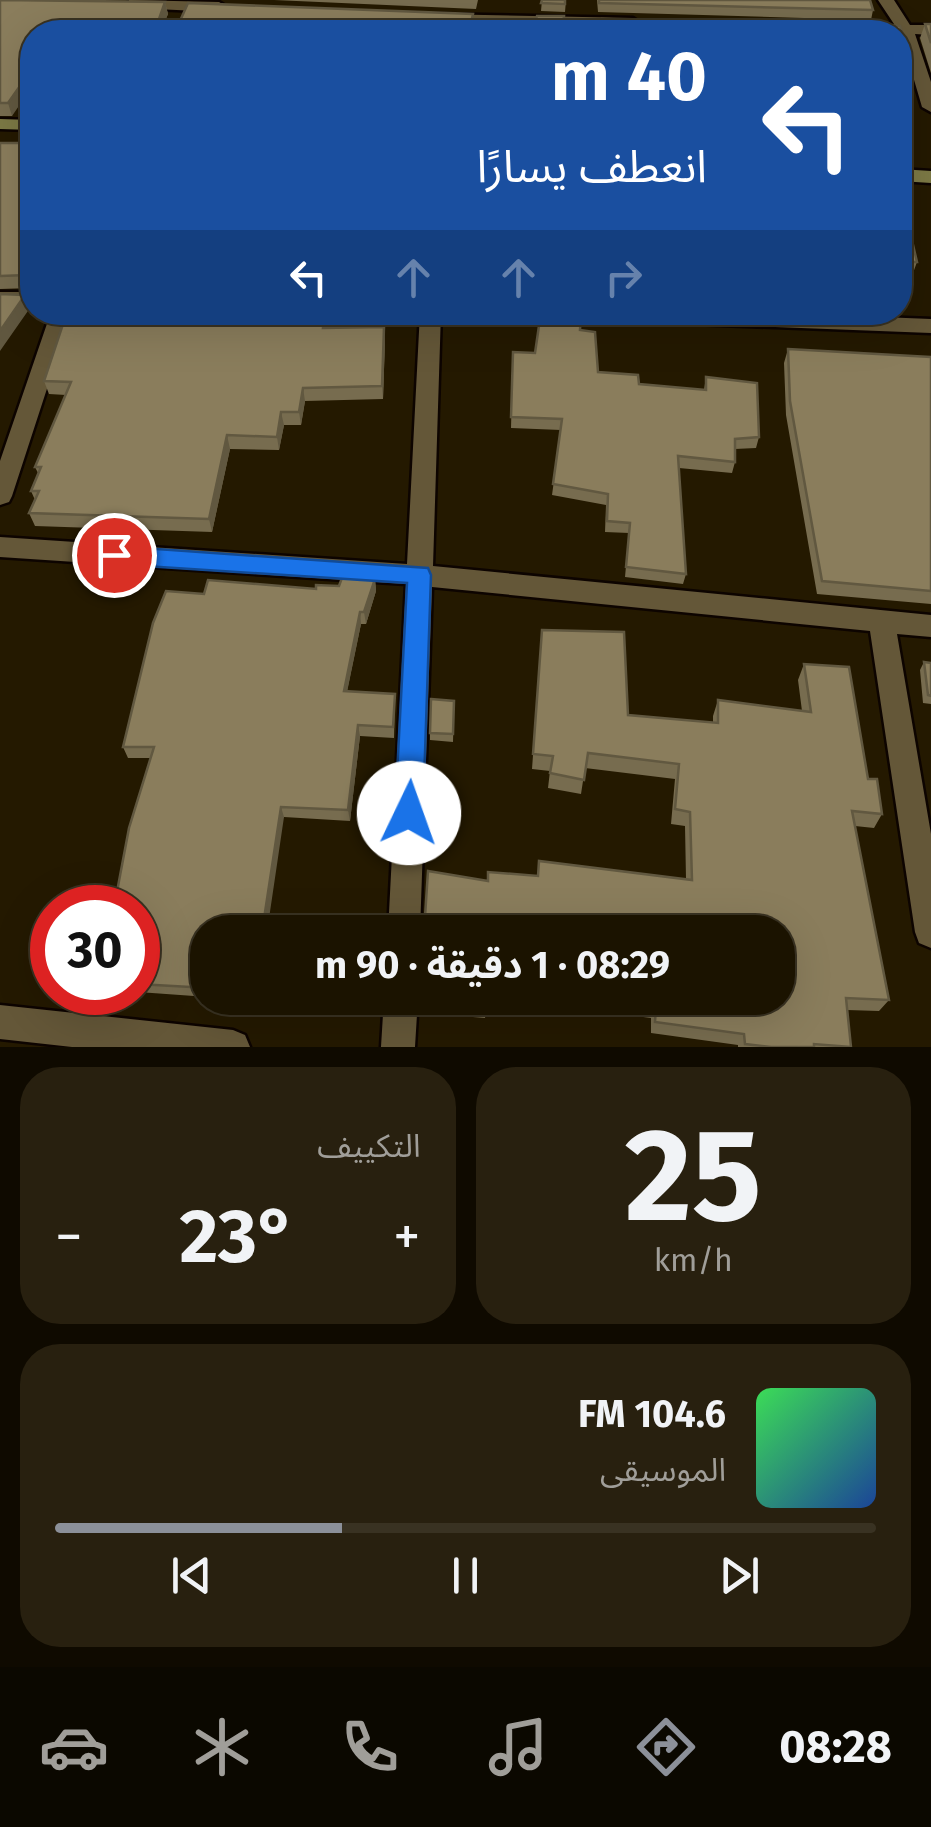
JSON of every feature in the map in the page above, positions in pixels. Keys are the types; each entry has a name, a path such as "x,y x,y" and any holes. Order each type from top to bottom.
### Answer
{"street":[{"path":"110,2 242,8"},
{"path":"420,16 532,20"},
{"path":"912,50 931,108"},
{"path":"0,496 58,325"},
{"path":"405,915 430,325"},
{"path":"905,325 931,326"},
{"path":"0,547 420,575 931,626"},
{"path":"882,622 931,932"},
{"path":"398,1047 400,1015"},
{"path":"0,1022 233,1047"}],"building":[{"path":"0,0 165,2 160,20 20,20 20,86 8,103 0,103"},
{"path":"565,0 565,4 541,3"},
{"path":"870,0 873,10 599,3"},
{"path":"188,3 473,14 472,20 180,20"},
{"path":"537,16 564,16 564,20 536,20"},
{"path":"0,143 20,143 20,275 0,276"},
{"path":"0,294 20,295 20,302 0,331"},
{"path":"539,325 580,325 580,330 595,332 598,372 638,375 639,384 706,390 706,377 757,383 759,437 735,439 735,462 678,456 686,574 626,567 630,523 607,521 608,494 553,484 562,419 511,417 513,352 535,353"},
{"path":"62,327 384,327 382,386 303,388 299,412 281,412 277,437 227,435 209,519 29,513 39,491 31,491 41,467 35,467 71,382 44,381"},
{"path":"788,349 931,357 931,591 822,581 790,401"},
{"path":"343,575 375,579 364,612 360,612 344,691 395,694 393,727 358,725 348,810 281,807 265,915 190,915 190,987 160,985 160,885 118,885 129,828 154,747 123,747 153,623 166,591 204,594 208,580 316,589 316,585 339,586"},
{"path":"542,630 624,632 628,715 718,723 718,700 811,712 804,664 849,667 868,779 877,779 882,814 852,811 889,1000 846,998 851,1047 745,1044 744,1034 655,1022 655,1015 795,1015 795,915 425,915 428,871 488,881 488,872 538,876 539,861 692,880 690,812 675,809 679,764 588,753 584,780 550,773 553,756 533,754"},
{"path":"924,662 931,663 931,696 928,695"},
{"path":"431,699 454,701 453,734 430,733"}],"route":[{"path":"114,555 420,575 409,813"}]}
